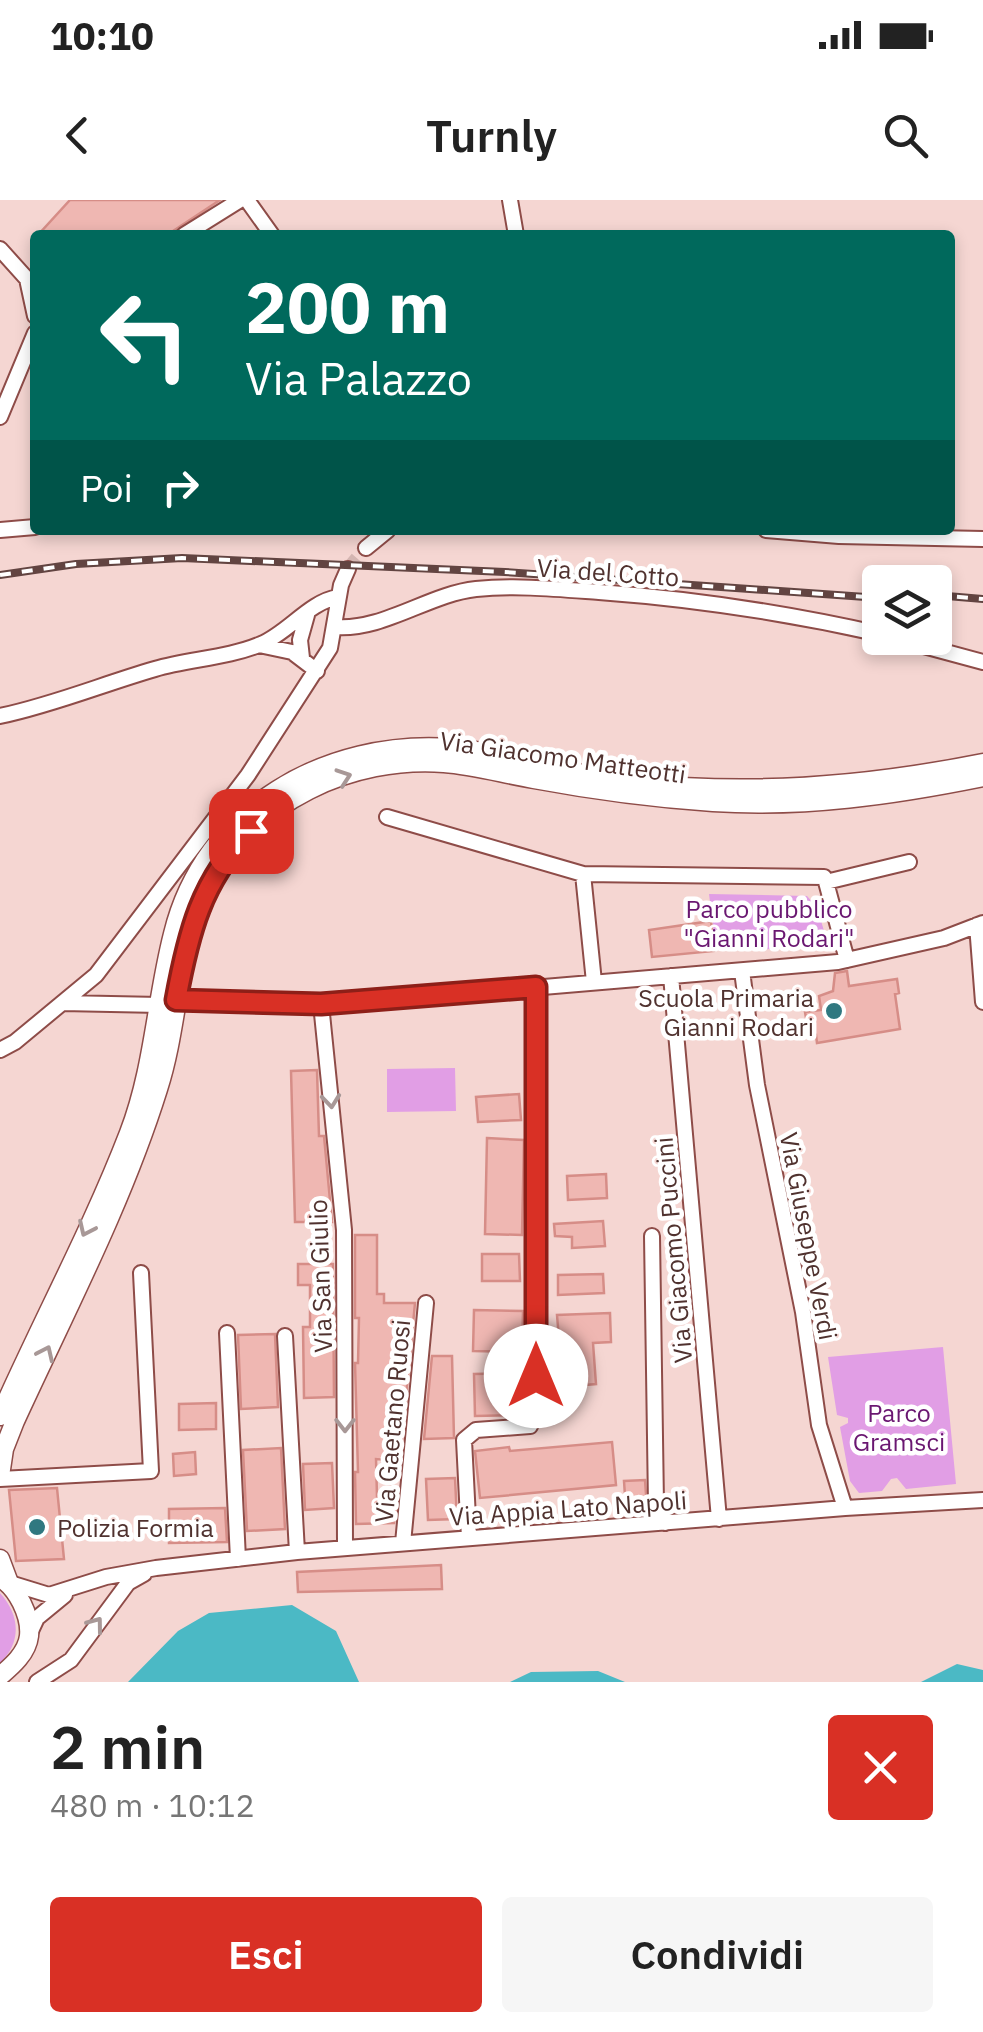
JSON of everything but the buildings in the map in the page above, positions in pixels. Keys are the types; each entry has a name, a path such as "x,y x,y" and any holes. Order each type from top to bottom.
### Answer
{"main road":[{"name":"Via Giacomo Matteotti","path":"0,1477 4,1449 15,1421 119,1196 160,1084 174,930 198,873 223,836 296,778 343,757 396,747 454,748 634,783 719,790 883,781 983,763"},
{"name":"Via Giacomo Matteotti","path":"0,1416 130,1132 157,1028 210,884 236,845 302,793 346,774 394,764 446,763 633,796 718,803 810,803 902,794 983,778"},
{"path":"0,1559 4,1581 20,1600 29,1636 18,1660 0,1676"}],"street":[{"path":"193,230 244,200 268,230"},
{"path":"510,200 515,230"},
{"path":"0,249 27,279 30,293"},
{"path":"0,417 30,346"},
{"path":"0,530 30,528"},
{"path":"366,548 381,535"},
{"path":"827,535 983,540"},
{"path":"0,1050 96,975 248,774 330,648 338,597 348,569"},
{"name":"Via del Cotto","path":"335,628 346,628 472,589 549,588 663,596 763,610 862,630"},
{"path":"258,646 308,614 322,600 338,597"},
{"path":"302,658 300,640 308,614"},
{"path":"0,716 158,668 258,646 278,647 302,658 317,671"},
{"path":"952,654 983,662"},
{"path":"387,817 583,874 824,877 847,960"},
{"path":"826,882 909,862"},
{"path":"583,874 594,982"},
{"path":"62,1003 321,1004 742,971 847,960 944,938 980,924 983,1002"},
{"name":"Via Giuseppe Verdi","path":"742,971 757,1086 804,1312 819,1425 844,1508"},
{"name":"Via Giacomo Puccini","path":"671,976 720,1519"},
{"path":"469,1538 464,1440 476,1430 530,1426 536,1415 536,987"},
{"name":"Via San Giulio","path":"321,1004 344,1230 345,1548"},
{"path":"652,1236 656,1504 665,1524"},
{"path":"0,1477 151,1471 141,1273"},
{"name":"Via Gaetano Ruosi","path":"403,1543 426,1303"},
{"path":"227,1333 238,1559"},
{"path":"284,1336 298,1552"},
{"name":"Via Appia Lato Napoli","path":"4,1581 48,1595 106,1576 298,1552 983,1500"},
{"path":"37,1682 70,1660 128,1583 156,1568"},
{"name":"Via Appia Lato Napoli","path":"29,1636 37,1618 78,1586"}],"green space":[{"name":"Parco pubblico \"Gianni Rodari\"","path":"709,894 807,896 817,907 829,948 716,950"},
{"path":"455,1068 456,1111 387,1112 387,1069"},
{"name":"Parco Gramsci","path":"943,1347 956,1484 906,1489 897,1478 891,1479 882,1491 859,1493 850,1481 840,1427 848,1423 848,1418 837,1415 828,1357"},
{"path":"0,1593 12,1610 16,1628 12,1646 0,1663"}],"water":[{"path":"292,1605 336,1631 359,1682 128,1682 178,1631 209,1613"},
{"path":"957,1664 983,1670 983,1682 921,1682"},
{"path":"598,1671 625,1682 510,1682 531,1672"}],"tunnel":[{"path":"348,569 366,548"}],"railway":[{"path":"0,575 76,564 182,558 505,572 862,597"},
{"path":"952,596 983,599"}],"place":[{"name":"Scuola Primaria Gianni Rodari","path":"834,1011"},
{"name":"Polizia Formia","path":"37,1527"}],"route":[{"path":"251,831 236,845 210,884 188,936 176,1000 321,1004 536,987 536,1376"}]}
